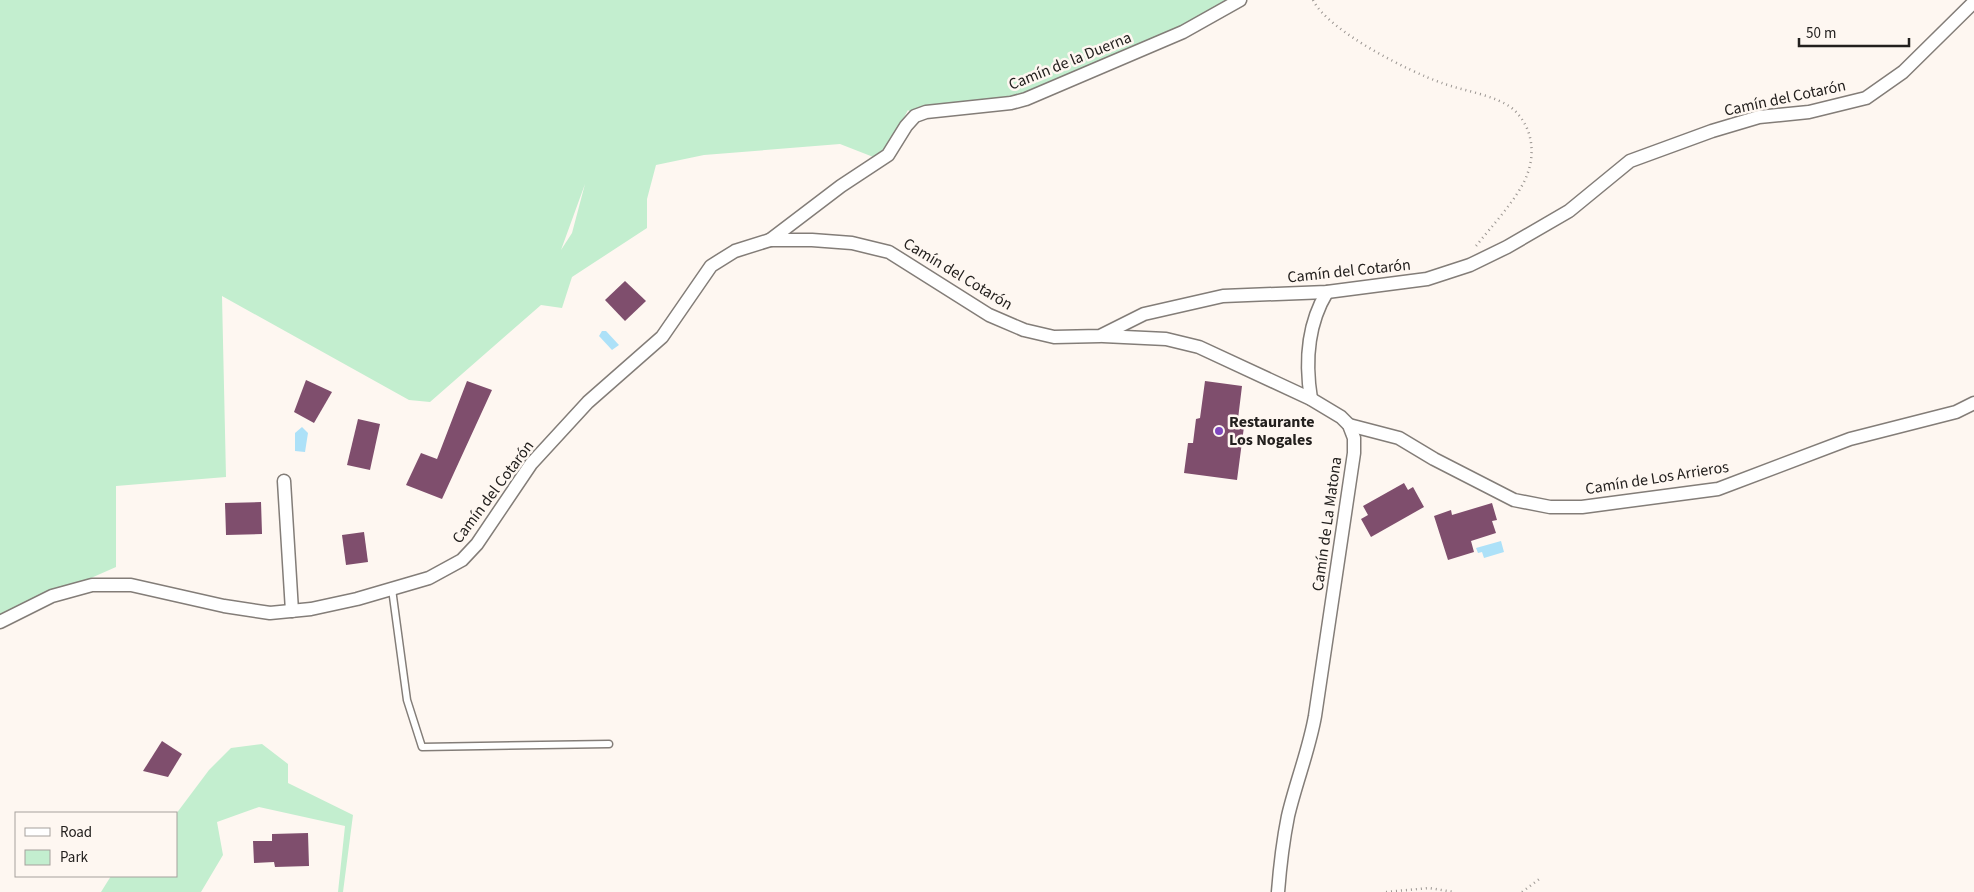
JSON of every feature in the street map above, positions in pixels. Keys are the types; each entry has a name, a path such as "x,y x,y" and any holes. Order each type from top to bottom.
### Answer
{"street":[{"name":"Camín de la Duerna","path":"770,240 841,186 888,155 906,126 915,116 926,112 1011,103 1026,99 1183,32 1240,0"},
{"name":"Camín del Cotarón","path":"0,622 52,596 92,586 131,585 224,606 270,613 320,607 429,578 462,560 477,544 531,464 588,402 662,337 711,266 735,252 770,240 812,240 852,243 889,252 990,315 1024,330 1054,337 1100,336 1144,314 1223,296 1327,292 1427,279 1470,265 1569,211 1630,160 1712,130 1759,117 1809,112 1866,98 1903,72 1974,2"},
{"path":"1311,399 1308,380 1311,328 1319,306 1327,292"},
{"path":"1100,336 1166,340 1200,347 1311,399 1340,417 1349,425"},
{"name":"Camín de Los Arrieros","path":"1349,425 1399,438 1434,459 1514,500 1550,507 1582,507 1718,489 1850,439 1956,412 1974,402"},
{"name":"Camín de La Matona","path":"1278,892 1280,861 1288,816 1310,744 1315,716 1354,453 1354,438 1349,425"},
{"path":"284,480 292,611"}],"lane":[{"path":"392,588 407,700 422,747 609,744"}],"path":[{"path":"1314,0 1326,17 1347,35 1403,66 1440,83 1502,102 1522,120 1531,138 1532,158 1527,176 1476,247 1470,265"},
{"path":"1522,892 1542,877"},
{"path":"1386,892 1429,888 1454,892"}],"green space":[{"path":"0,0 1240,0 1026,99 915,116 908,110 881,160 840,144 704,155 656,165 647,199 647,228 572,277 562,308 541,305 430,402 409,400 222,296 226,477 116,486 116,567 0,618","holes":["585,184 572,233 561,250"]},
{"path":"262,744 288,764 288,783 353,815 343,892 338,892 345,826 259,807 217,822 223,855 201,892 101,892 110,877 178,877 178,812 209,770 231,748"}],"water":[{"path":"602,331 606,331 619,345 612,350 599,336"},
{"path":"302,427 308,433 305,452 295,451 295,433"},
{"path":"1501,541 1504,552 1484,558 1482,552 1478,553 1476,548"}],"building":[{"path":"625,281 646,301 625,321 605,300"},
{"path":"306,380 332,392 314,423 294,412"},
{"path":"467,381 492,390 442,499 406,485 421,453 437,459"},
{"name":"Restaurante Los Nogales","path":"1205,381 1242,386 1238,419 1245,419 1237,480 1184,473 1188,443 1193,443 1196,419 1200,418"},
{"path":"358,419 380,424 370,470 347,465"},
{"path":"1404,483 1408,490 1413,487 1424,507 1371,537 1361,519 1368,515 1363,506"},
{"path":"261,502 262,534 226,535 225,503"},
{"path":"1492,503 1497,520 1492,521 1496,533 1471,541 1474,552 1448,560 1434,516 1451,510 1452,515"},
{"path":"364,532 368,562 346,565 342,535"},
{"path":"162,741 182,754 168,777 143,771"},
{"path":"308,833 309,866 275,867 274,862 254,863 253,841 272,841 272,834"}],"place":[{"name":"Restaurante Los Nogales","path":"1219,431"}]}
